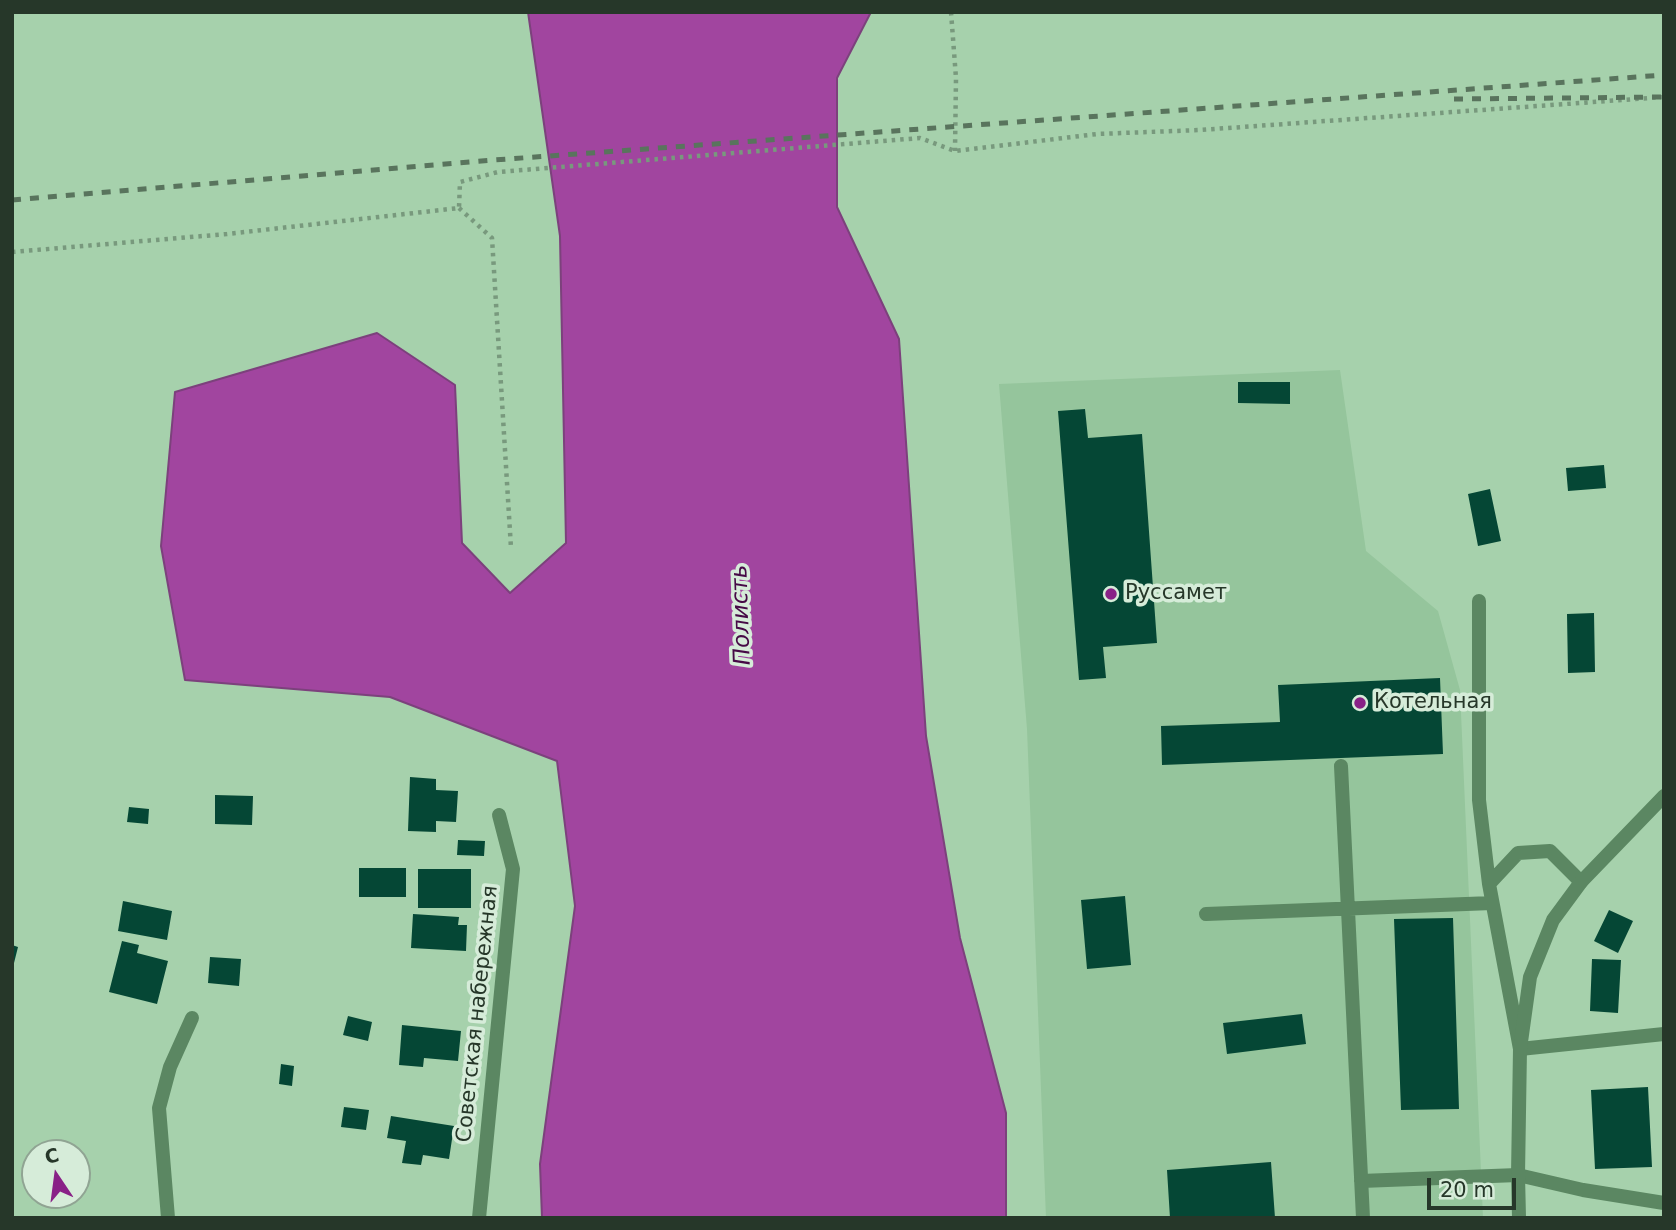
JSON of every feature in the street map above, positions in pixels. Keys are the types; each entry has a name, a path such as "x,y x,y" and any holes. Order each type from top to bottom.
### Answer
{"street":[{"path":"1479,601 1479,800 1492,903 1520,1049"},
{"path":"1341,766 1363,1218"},
{"path":"1519,1218 1520,1049 1530,977 1553,920 1581,882 1664,796"},
{"name":"Советская набережная","path":"479,1218 513,869 499,815"},
{"path":"1489,884 1518,853 1550,851 1581,882"},
{"path":"1206,914 1492,903"},
{"path":"168,1218 159,1108 170,1067 192,1017"},
{"path":"1520,1049 1664,1034"},
{"path":"1361,1181 1518,1175 1583,1190 1664,1203"}],"path":[{"path":"951,12 956,78 955,151"},
{"path":"459,208 460,182 498,172 919,138 955,151 1097,134 1214,129 1664,97"},
{"path":"12,252 227,234 459,208 492,238 511,548"}],"shaded area":[{"path":"1340,370 1366,551 1438,611 1460,690 1483,1218 1046,1218 1027,729 999,384"}],"water":[{"name":"Полисть","path":"528,12 871,12 837,78 837,207 899,339 926,736 960,938 1006,1113 1006,1218 542,1218 540,1164 575,906 557,761 390,697 185,680 161,546 175,392 377,333 455,385 462,543 510,593 566,543 560,236"}],"building":[{"path":"1238,382 1290,382 1290,404 1238,403"},
{"path":"1085,409 1088,438 1142,434 1157,643 1103,647 1106,678 1079,680 1058,411"},
{"path":"1604,465 1606,488 1568,491 1566,468"},
{"path":"1490,489 1501,541 1478,546 1468,494"},
{"path":"1594,613 1595,672 1568,673 1567,614"},
{"name":"Котельная","path":"1440,678 1443,754 1162,765 1161,726 1280,722 1278,685"},
{"path":"410,777 436,779 436,790 458,791 456,822 436,821 436,832 408,831"},
{"path":"215,795 253,796 252,825 215,824"},
{"path":"129,807 149,809 148,824 127,822"},
{"path":"458,840 485,841 484,856 457,855"},
{"path":"359,868 406,868 406,897 359,897"},
{"path":"418,869 471,869 471,908 418,908"},
{"path":"1125,896 1131,965 1087,969 1081,900"},
{"path":"123,901 172,911 167,940 118,931"},
{"path":"1609,910 1633,921 1618,953 1594,941"},
{"path":"413,914 459,917 458,925 467,925 466,951 411,948"},
{"path":"1453,918 1459,1109 1401,1110 1394,919"},
{"path":"122,941 139,945 137,953 168,961 157,1004 109,992"},
{"path":"12,945 18,947 13,967 12,967"},
{"path":"210,957 241,959 239,986 208,983"},
{"path":"1592,959 1621,960 1618,1013 1590,1011"},
{"path":"1302,1014 1306,1044 1227,1054 1223,1023"},
{"path":"348,1016 372,1022 368,1041 343,1035"},
{"path":"402,1025 461,1031 458,1061 424,1058 423,1067 399,1065"},
{"path":"281,1064 294,1066 292,1086 279,1084"},
{"path":"1648,1087 1652,1167 1595,1169 1591,1090"},
{"path":"344,1107 369,1110 366,1130 341,1127"},
{"path":"391,1116 454,1126 449,1159 423,1155 421,1165 402,1163 406,1141 387,1138"},
{"path":"1271,1162 1275,1218 1170,1218 1167,1170"}],"railway":[{"path":"12,200 494,160 1664,75"},
{"path":"1454,99 1664,97"}],"place":[{"name":"Руссамет","path":"1111,594"},
{"name":"Котельная","path":"1360,703"}]}
